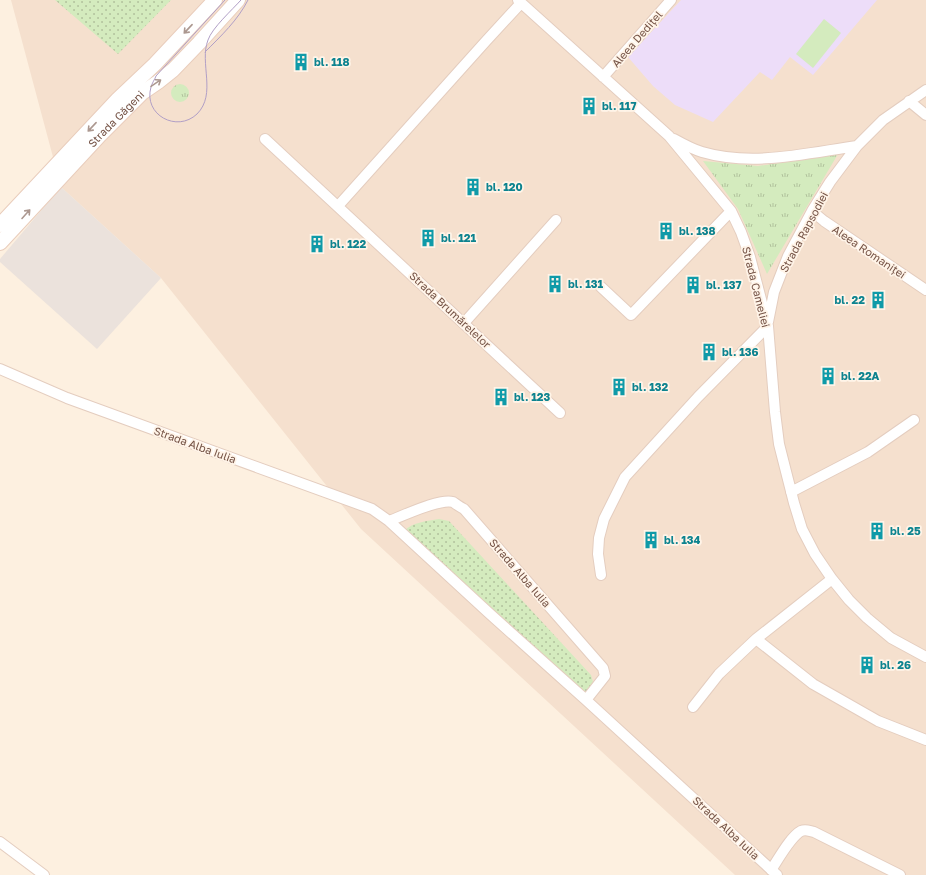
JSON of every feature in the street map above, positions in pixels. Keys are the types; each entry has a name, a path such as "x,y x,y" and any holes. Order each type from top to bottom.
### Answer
{"main road":[{"name":"Strada Găgeni","path":"0,243 155,64 215,0"},
{"name":"Strada Găgeni","path":"0,225 122,103 142,93 173,70 238,0"}],"street":[{"name":"Aleea Dedițel","path":"604,77 671,0"},
{"name":"Strada Cameliei","path":"520,2 669,136 731,211 741,232 750,257 768,326 779,444 802,529 815,554 849,600 867,618 891,638 914,652 926,657"},
{"path":"338,206 520,2"},
{"name":"Strada Rapsodiei","path":"768,326 774,292 788,256 830,182 857,146 883,120 926,90"},
{"path":"909,101 926,115"},
{"path":"669,136 701,151 727,157 750,159 857,146"},
{"name":"Strada Brumărelelor","path":"265,139 560,414"},
{"path":"601,287 631,314 731,211"},
{"name":"Aleea Romaniței","path":"812,212 926,290"},
{"path":"464,323 556,220"},
{"path":"601,575 598,554 599,538 604,519 625,477 698,397 768,326"},
{"name":"Strada Alba Iulia","path":"0,369 67,398 372,509 389,521 774,873"},
{"path":"791,492 868,452 914,420"},
{"name":"Strada Alba Iulia","path":"389,521 424,507 442,502 452,502 464,509 603,668 605,676 586,700"},
{"path":"693,707 719,674 756,640 832,579"},
{"path":"756,640 813,684 878,721 926,740"},
{"path":"774,873 795,836 806,830 814,832 900,875"},
{"path":"0,842 44,875"}],"shaded area":[{"path":"11,0 926,0 926,875 735,875 361,529 161,278 61,187"},
{"path":"681,0 877,0 813,75 790,57 772,80 760,72 713,122 675,105 653,86 628,57"},
{"path":"61,187 161,278 97,349 0,262 0,259"}],"green space":[{"path":"55,0 171,0 118,54"},
{"path":"824,19 841,33 813,68 796,54"},
{"path":"180,84 186,87 189,93 186,99 180,102 174,99 171,93 174,87"},
{"path":"838,154 767,274 738,209 703,161 758,166"},
{"path":"439,519 449,521 591,675 593,682 592,685 581,696 573,694 406,543 404,531 408,528 420,522"}],"tram line":[{"path":"225,0 156,76 151,87 150,97 152,106 157,113 164,118 180,122 197,114 203,106 207,88 205,58 208,40 218,25 241,0"},
{"path":"205,52 234,21 248,0"}],"place":[{"name":"bl. 118","path":"301,62"},
{"name":"bl. 117","path":"589,106"},
{"name":"bl. 120","path":"473,187"},
{"name":"bl. 138","path":"666,231"},
{"name":"bl. 121","path":"428,238"},
{"name":"bl. 122","path":"317,244"},
{"name":"bl. 131","path":"555,284"},
{"name":"bl. 137","path":"693,285"},
{"name":"bl. 22","path":"878,300"},
{"name":"bl. 136","path":"709,352"},
{"name":"bl. 22A","path":"828,376"},
{"name":"bl. 132","path":"619,387"},
{"name":"bl. 123","path":"501,397"},
{"name":"bl. 25","path":"877,531"},
{"name":"bl. 134","path":"651,540"},
{"name":"bl. 26","path":"867,665"}]}
